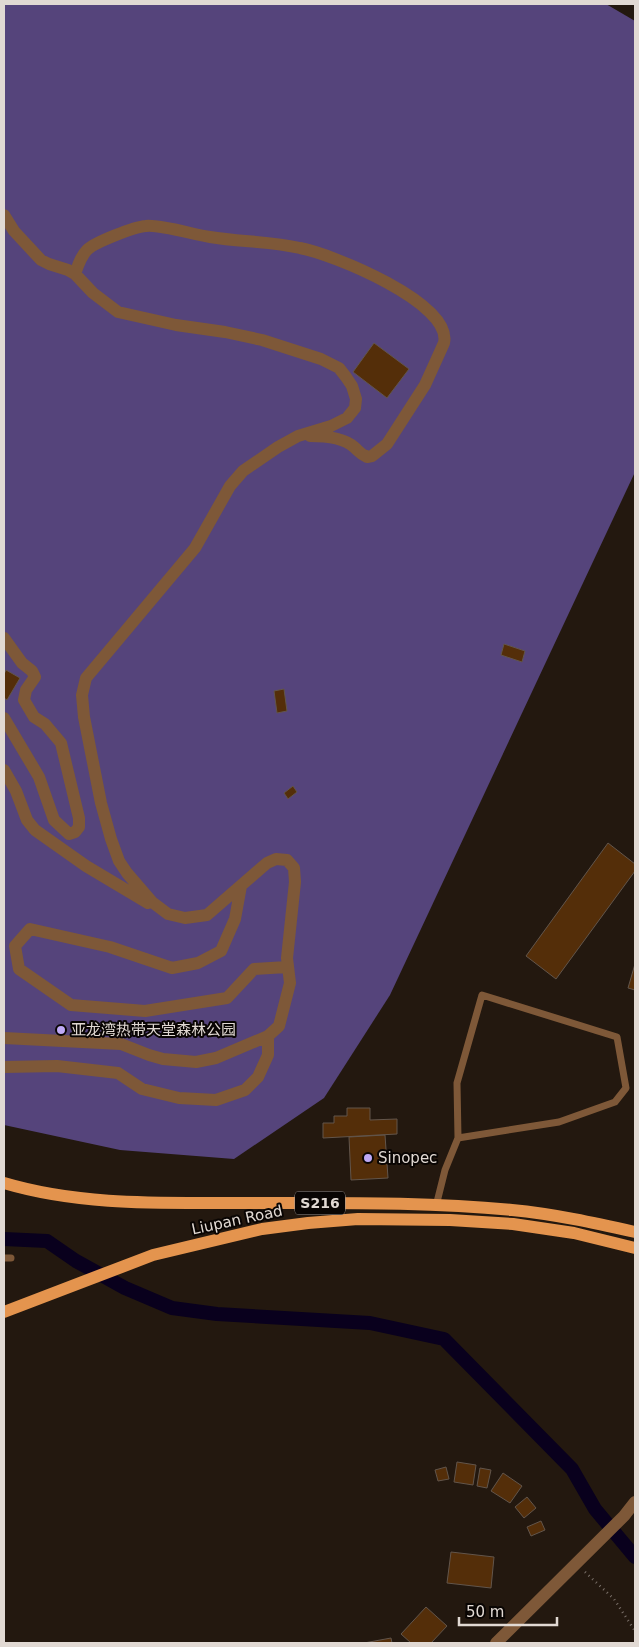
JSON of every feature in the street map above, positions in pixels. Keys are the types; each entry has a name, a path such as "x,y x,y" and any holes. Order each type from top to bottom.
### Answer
{"main road":[{"name":"Liupan Road","path":"4,1183 44,1193 97,1200 180,1203 436,1206 513,1210 573,1219 635,1232"},
{"name":"Liupan Road","path":"4,1312 153,1256 262,1229 308,1223 358,1219 450,1220 513,1224 574,1233 635,1248"}],"street":[{"path":"4,215 14,231 41,260 76,274 92,293 118,312 176,325 225,332 262,340 321,359 339,368 352,386 356,399 355,408 347,418 331,426 298,436 255,461 243,471 230,486 195,548 86,678 82,696 84,717 101,804 119,861 152,902 168,914"},
{"path":"76,274 80,260 88,249 106,239 147,226 212,238 300,248 332,257 392,285 421,305 440,323 445,337 444,343 426,385 387,444 379,451 366,457 360,454 353,446 328,436 298,436"},
{"path":"4,638 22,663 32,670 35,677 26,690 24,700 34,717 45,724 61,743 79,818 79,826 75,832 69,834 54,820 38,777 4,718"},
{"path":"4,770 16,791 27,820 35,830 101,876 168,914 185,918 207,915 267,863 276,860 287,860 294,868 296,882 287,967 290,983 279,1026 268,1036 216,1058 196,1062 163,1059 121,1044 4,1038"},
{"path":"241,886 235,919 220,951 198,963 172,968 110,947 30,930 15,946 19,969 71,1005 145,1011 227,998 254,969 287,967"},
{"path":"4,1067 57,1066 118,1073 142,1089 179,1098 216,1100 245,1090 258,1077 268,1055 268,1036"},
{"path":"496,1643 624,1516 635,1502"}],"lane":[{"path":"436,1206 445,1170 458,1138 457,1083 482,995 617,1037 626,1088 615,1102 560,1122 458,1138"}],"path":[{"path":"576,1563 614,1599 635,1631"}],"shaded area":[{"path":"4,4 606,4 635,21 635,472 390,995 324,1098 234,1159 120,1150 4,1125"}],"building":[{"path":"374,343 409,369 387,398 353,372"},
{"path":"504,644 525,651 522,662 501,655"},
{"path":"6,670 20,678 7,700 4,698 4,674"},
{"path":"284,689 287,711 277,713 274,691"},
{"path":"293,786 297,792 288,799 284,793"},
{"path":"608,843 635,864 635,871 556,979 526,956"},
{"path":"635,964 635,990 628,988"},
{"path":"347,1108 370,1108 370,1120 397,1119 397,1134 323,1138 323,1123 334,1123 334,1116 347,1116"},
{"name":"Sinopec","path":"385,1135 388,1178 351,1180 349,1137"},
{"path":"457,1462 476,1465 473,1485 454,1482"},
{"path":"446,1467 449,1479 438,1481 435,1470"},
{"path":"480,1468 491,1470 487,1488 477,1486"},
{"path":"503,1473 522,1486 510,1503 491,1491"},
{"path":"527,1497 536,1508 524,1518 515,1507"},
{"path":"541,1521 545,1530 531,1536 527,1527"},
{"path":"451,1552 494,1557 491,1588 447,1583"},
{"path":"426,1607 447,1626 431,1643 411,1643 401,1634"},
{"path":"391,1638 392,1643 364,1643"}],"waterway":[{"path":"4,1239 47,1241 76,1261 125,1288 172,1308 217,1314 370,1323 444,1339 572,1469 595,1509 635,1557"}],"place":[{"name":"亚龙湾热带天堂森林公园","path":"61,1030"},
{"name":"Sinopec","path":"368,1158"}]}
